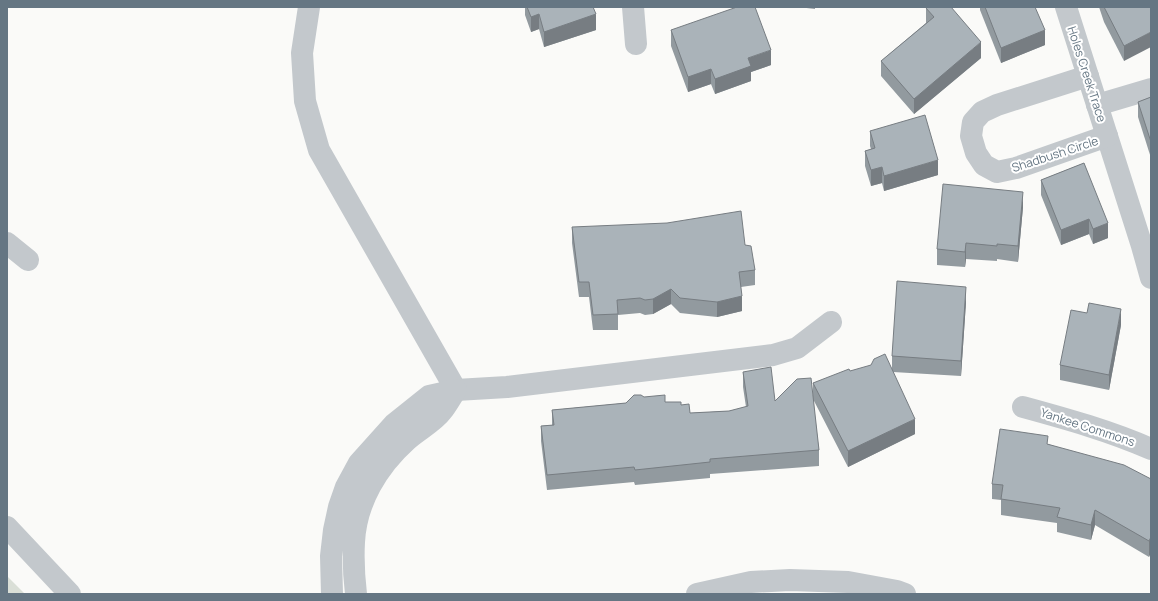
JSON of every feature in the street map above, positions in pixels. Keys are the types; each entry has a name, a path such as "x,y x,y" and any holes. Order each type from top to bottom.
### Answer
{"street":[{"path":"309,7 302,53 305,101 319,150 456,390"},
{"path":"633,7 636,44"},
{"name":"Holes Creek Trace","path":"1066,7 1151,278"},
{"name":"Shadbush Circle","path":"1088,76 982,112 973,122 972,136 976,154 984,165 997,172 1016,168 1107,136"},
{"path":"1097,105 1151,89"},
{"path":"7,243 28,260"},
{"path":"332,594 331,556 334,530 341,500 346,487 359,463 394,424 429,396 456,390 507,387 773,355 797,348 831,322"},
{"path":"356,594 354,568 355,535 364,498 375,476 390,457 407,440 442,412 456,390"},
{"name":"Yankee Commons","path":"1024,407 1090,426 1125,438 1149,443"},
{"path":"7,527 70,594"},
{"path":"697,594 751,582 790,580 848,582 896,591 904,594"}],"shaded area":[{"path":"7,576 25,594 7,594"}],"building":[{"path":"527,7 593,7 596,14 544,32 539,14 531,17"},
{"path":"737,7 755,7 771,50 748,58 751,66 715,79 711,69 688,77 671,30"},
{"path":"951,7 981,42 914,99 881,61 934,17 926,8"},
{"path":"985,7 1035,7 1045,30 1001,48"},
{"path":"1104,7 1151,7 1151,32 1124,46"},
{"path":"1151,97 1151,142 1138,102"},
{"path":"925,115 938,160 884,176 882,167 871,170 865,151 875,148 870,131"},
{"path":"1084,163 1108,223 1093,229 1089,219 1061,230 1041,180"},
{"path":"943,184 1023,192 1018,246 997,244 997,246 966,243 965,252 937,249"},
{"path":"741,211 745,245 751,246 755,270 739,272 742,296 717,302 680,298 671,289 653,299 645,300 640,298 617,300 618,314 593,315 589,282 579,282 572,227 667,223"},
{"path":"897,281 966,287 961,361 892,356"},
{"path":"1089,303 1121,309 1109,375 1060,365 1071,310 1087,313"},
{"path":"885,354 915,419 848,451 813,383 849,369 850,371 871,365 874,359"},
{"path":"771,367 775,401 797,379 811,378 819,450 710,459 710,462 635,470 634,467 547,475 541,426 554,425 552,410 626,403 634,395 641,395 644,397 665,395 665,402 681,402 681,405 689,404 690,413 729,411 748,406 743,372"},
{"path":"1000,429 1048,436 1047,444 1124,465 1151,479 1151,537 1149,541 1095,510 1091,525 1057,517 1060,508 1001,499 1003,485 992,484"}]}
